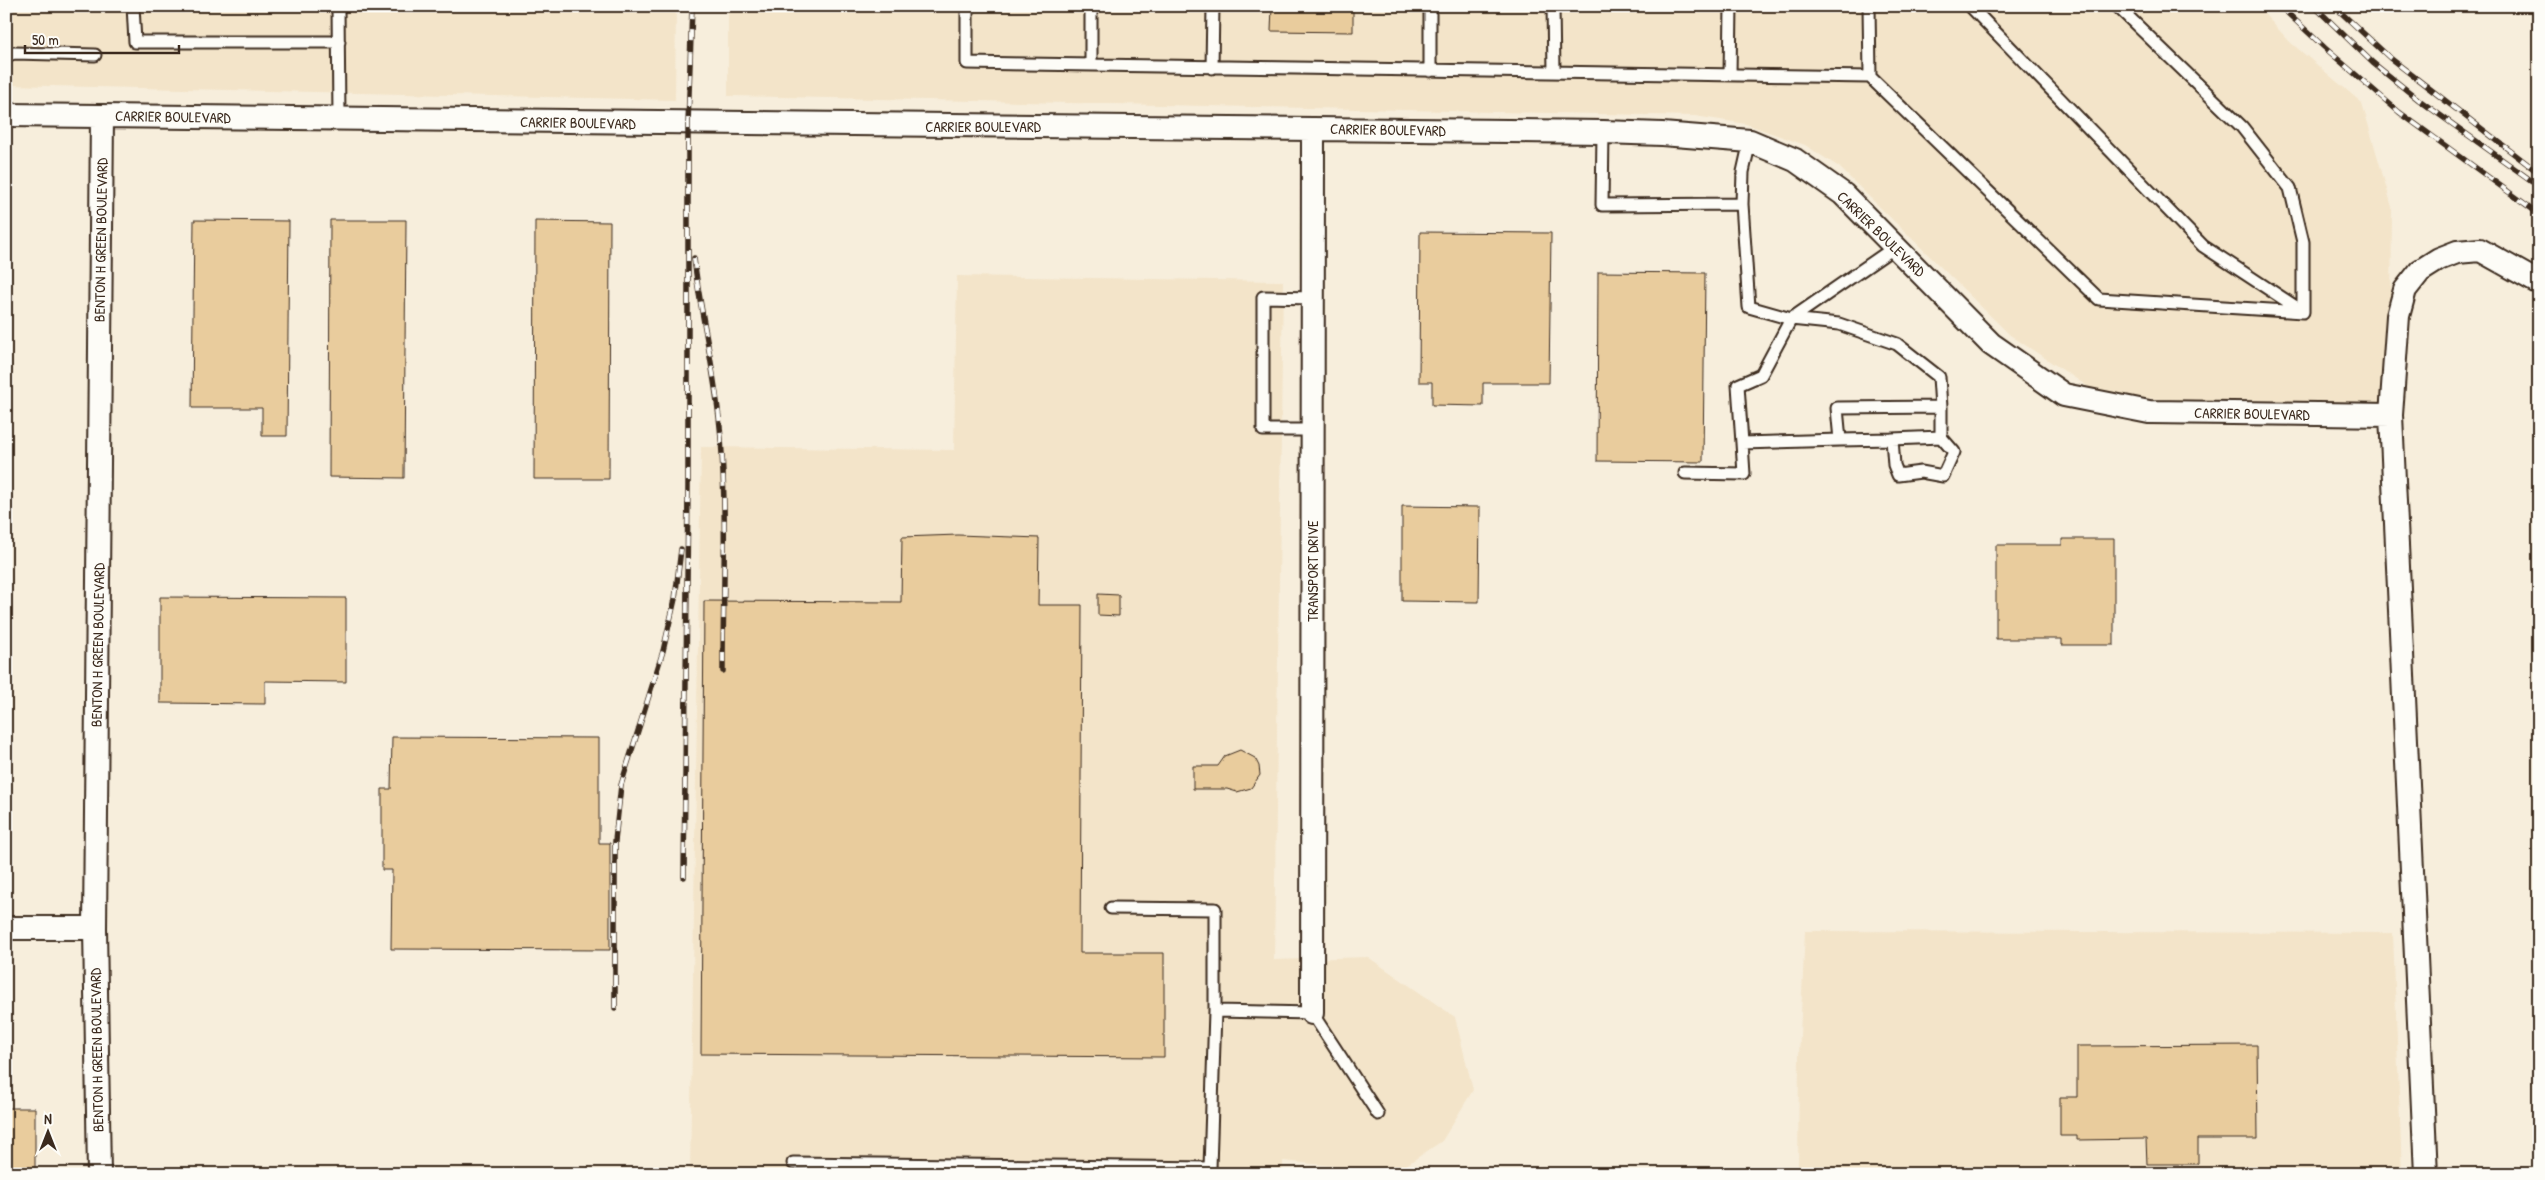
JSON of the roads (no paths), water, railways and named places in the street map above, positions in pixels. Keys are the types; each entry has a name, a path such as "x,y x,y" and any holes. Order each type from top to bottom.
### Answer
{"street":[{"name":"CARRIER BOULEVARD","path":"6,115 1603,132 1662,134 1750,141 1795,160 1843,194 1991,344 2064,395 2149,412 2391,415"},
{"name":"BENTON H GREEN BOULEVARD","path":"99,1174 95,928 102,116"},
{"name":"TRANSPORT DRIVE","path":"1312,129 1314,298 1312,1013"},
{"path":"2426,1174 2391,415 2398,316 2405,290 2420,271 2439,259 2457,252 2480,250 2539,283"},
{"path":"6,928 95,928"}],"lane":[{"path":"134,6 135,42 339,42"},
{"path":"338,6 339,119"},
{"path":"966,6 967,63 1870,77 2099,299 2303,312"},
{"path":"1091,6 1091,65"},
{"path":"1212,68 1213,6"},
{"path":"1430,6 1430,71"},
{"path":"1553,6 1554,72"},
{"path":"1730,75 1731,6"},
{"path":"1869,6 1870,77"},
{"path":"1970,6 2203,246 2303,312"},
{"path":"2117,6 2242,127 2290,188 2303,242 2303,312"},
{"path":"6,56 14,53 95,55"},
{"path":"1603,132 1602,205 1742,204"},
{"path":"1750,141 1743,172 1742,204 1749,307 1791,319 1839,324 1898,344 1939,377 1941,437 1954,452 1943,476 1921,472 1898,475 1894,465 1892,439"},
{"path":"1685,473 1744,474 1738,385 1761,375 1791,319 1895,247"},
{"path":"1314,298 1263,297 1263,430 1314,430"},
{"path":"1840,440 1837,408 1941,406"},
{"path":"1742,443 1941,437"},
{"path":"793,1163 1210,1168 1215,1011 1215,909 1111,908"},
{"path":"1215,1011 1312,1013 1378,1114"}],"railway":[{"path":"684,877 688,487 688,124 692,6"},
{"path":"2280,6 2399,112 2539,214"},
{"path":"2314,6 2373,63 2419,100 2539,186"},
{"path":"2334,6 2390,58 2539,173"},
{"path":"694,258 716,394 721,439 724,526 723,671"},
{"path":"615,1008 615,841 621,785 663,651 675,599 681,549"}]}
